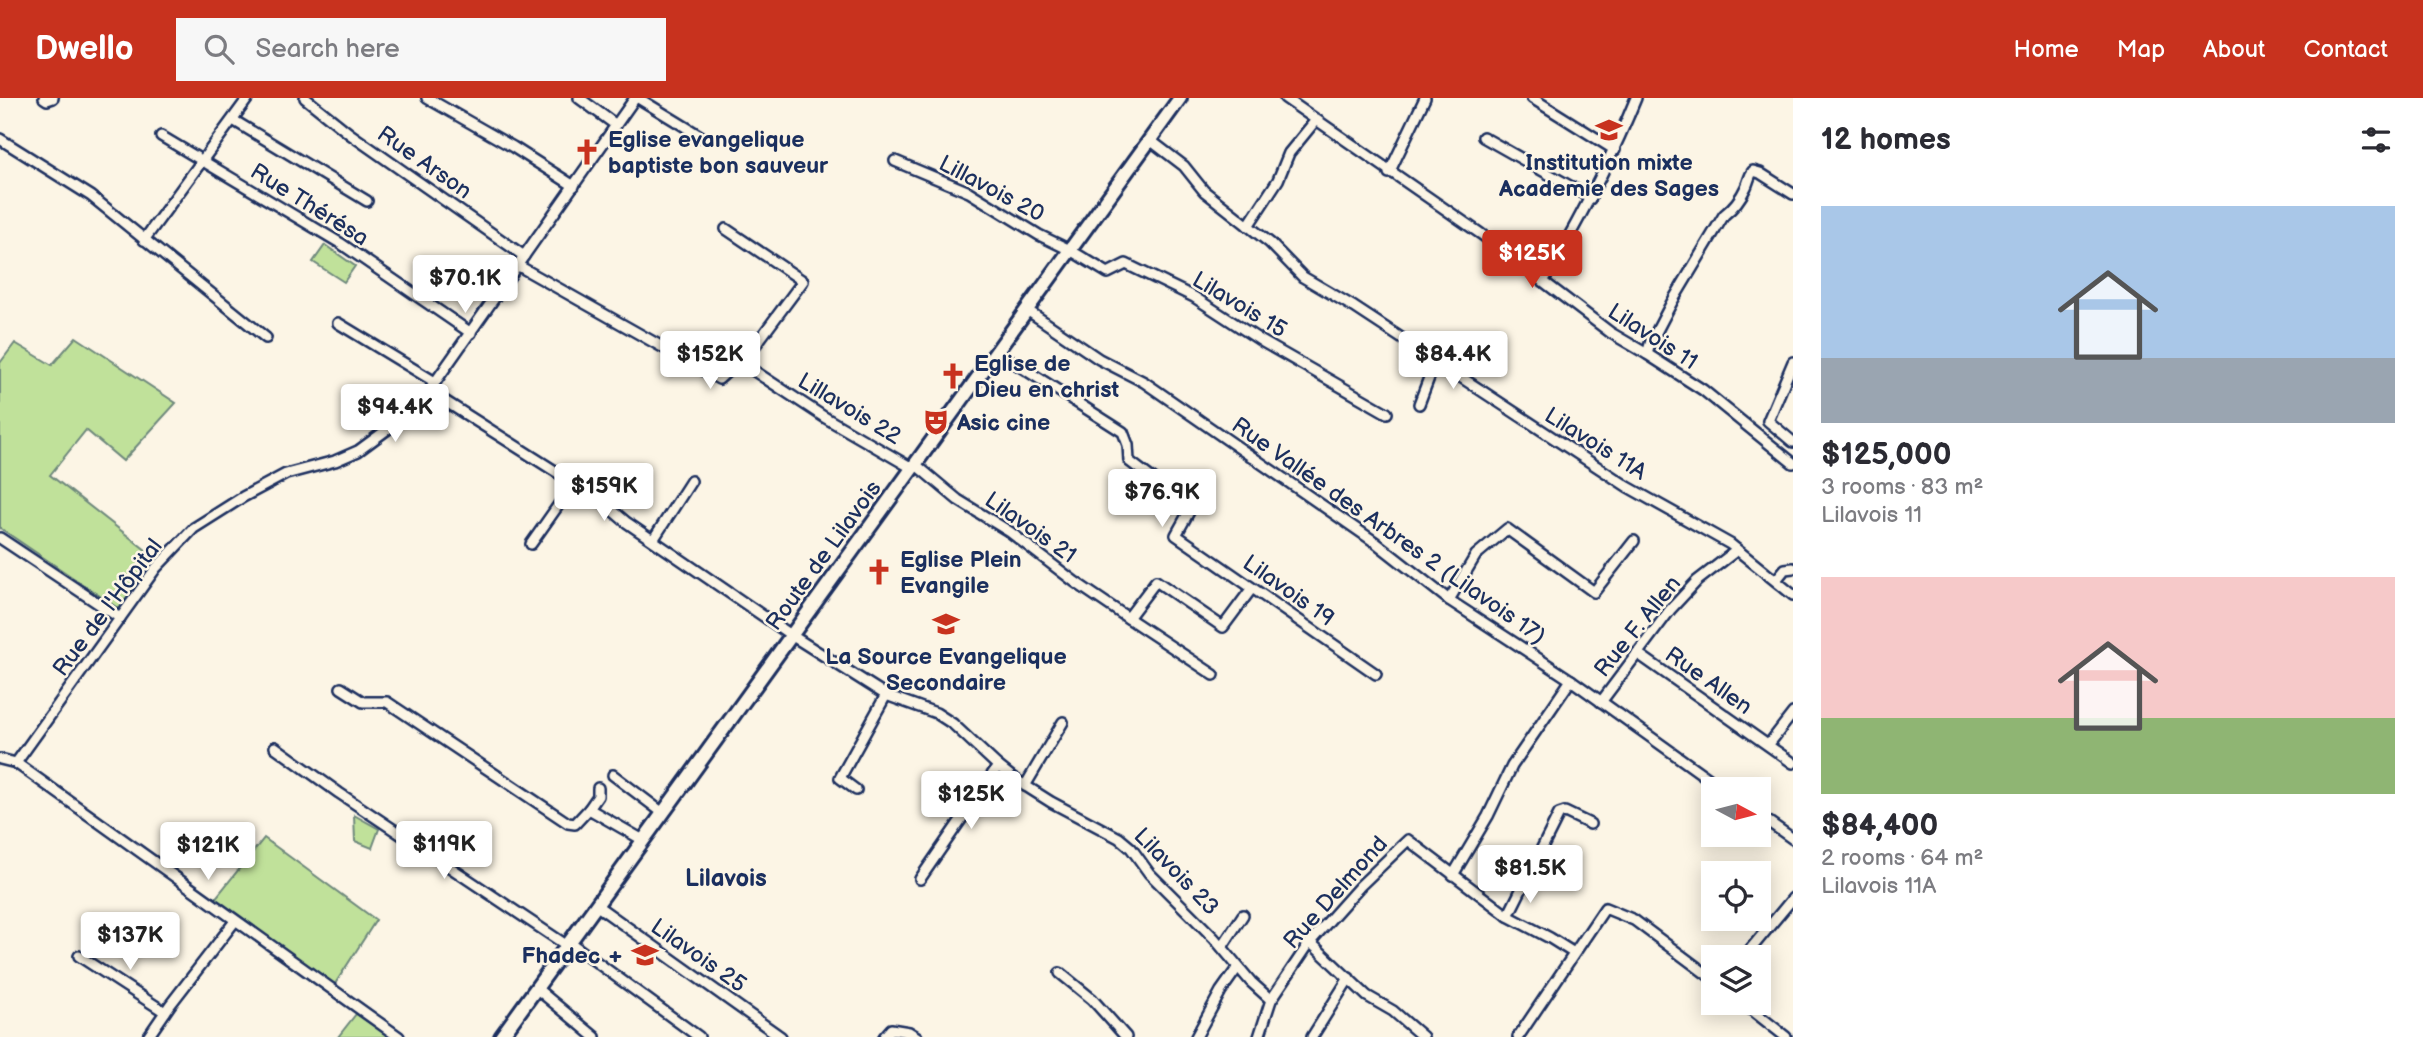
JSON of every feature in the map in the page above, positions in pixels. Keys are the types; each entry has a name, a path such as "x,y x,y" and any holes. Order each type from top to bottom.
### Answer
{"main road":[{"name":"Route de Lilavois","path":"501,1037 1180,98"}],"street":[{"path":"44,98 53,98"},
{"path":"144,240 248,98"},
{"name":"Rue Arson","path":"305,98 350,134 524,256"},
{"path":"427,98 513,147 574,186"},
{"path":"579,98 616,125"},
{"path":"636,98 702,137"},
{"name":"Rue de l'Hôpital","path":"16,763 156,568 194,528 286,474 358,452 396,424 429,391 636,98"},
{"name":"Lilavois 11","path":"1286,98 1389,173 1481,234 1611,333 1703,390 1793,463"},
{"path":"1389,173 1425,98"},
{"path":"1532,98 1615,150"},
{"path":"1544,280 1591,198 1615,150 1636,98"},
{"path":"1248,226 1278,180 1289,153 1316,120"},
{"path":"233,121 367,201"},
{"name":"Rue Thérésa","path":"160,136 340,243 471,333"},
{"path":"1483,137 1591,198"},
{"path":"0,139 91,196 266,338"},
{"name":"Lilavois 11A","path":"1150,140 1184,166 1204,191 1269,243 1303,276 1618,480 1737,550 1793,595"},
{"name":"Lillavois 20","path":"895,161 969,192 1070,250"},
{"path":"1647,354 1701,252 1747,185 1749,174 1753,171 1760,173 1793,194"},
{"path":"517,265 719,379 739,361 742,363 803,281 726,229"},
{"name":"Lilavois 15","path":"1070,250 1108,272 1126,264 1194,297 1263,342 1387,413"},
{"name":"Rue Vallée des Arbres 2 (Lilavois 17)","path":"1027,310 1099,359 1144,382 1375,541 1449,600 1571,680 1706,777"},
{"path":"338,323 435,382"},
{"name":"Lilavois 19","path":"996,351 1123,432 1128,445 1129,461 1191,508 1176,535 1376,674"},
{"path":"1419,404 1435,362"},
{"path":"1758,435 1768,421 1793,362"},
{"name":"Lillavois 22","path":"742,363 824,417 914,466"},
{"name":"Lilavois 23","path":"429,391 574,483 791,635 886,695 936,713 953,724 998,766 1025,786 1119,838 1271,1000"},
{"path":"1768,421 1793,442"},
{"name":"Lilavois 21","path":"914,466 958,500 1010,532 1075,582 1214,675"},
{"path":"653,540 691,481"},
{"path":"531,544 574,483"},
{"path":"1449,600 1476,555 1507,529 1594,592 1634,541"},
{"path":"0,538 120,618"},
{"name":"Rue F. Allen","path":"1601,702 1670,610 1697,581 1737,550"},
{"path":"1776,580 1785,569 1793,568"},
{"path":"1128,618 1156,581 1223,627 1252,588"},
{"name":"Rue Allen","path":"1637,653 1793,763"},
{"path":"1453,875 1477,836 1512,766 1571,680"},
{"path":"341,688 363,702 387,702 568,823 575,824 589,809 598,796 598,788"},
{"path":"856,790 840,778 886,695"},
{"path":"1769,744 1793,713"},
{"path":"1025,786 1063,722"},
{"path":"275,747 339,793 567,944 699,1037"},
{"path":"2,763 16,763 399,1037"},
{"path":"920,879 998,766"},
{"path":"613,775 663,813"},
{"path":"589,809 643,840"},
{"path":"1508,916 1559,814 1564,812 1590,824"},
{"path":"1771,823 1793,839"},
{"name":"Rue Delmond","path":"1259,1037 1271,1000 1310,942 1360,886 1408,840 1508,916 1573,953"},
{"path":"1754,945 1793,898"},
{"name":"Lilavois 25","path":"596,905 780,1037"},
{"path":"1518,1037 1605,908 1634,920 1701,970"},
{"path":"1222,947 1243,915"},
{"path":"148,1037 235,920"},
{"path":"1310,942 1367,996 1392,1011 1423,1037"},
{"path":"79,956 165,1013"},
{"path":"1196,1037 1221,991 1238,967"},
{"path":"1060,973 1092,999 1126,1037"},
{"path":"1312,1037 1349,978"},
{"path":"536,988 595,1037"},
{"path":"1758,1015 1786,1037"},
{"path":"884,1037 891,1029 909,1032 917,1037"}],"green space":[{"path":"325,245 355,266 344,282 313,262"},
{"path":"76,337 176,403 123,461 86,430 50,475 156,558 119,609 0,528 0,363 15,343 52,365"},
{"path":"354,815 379,829 372,848 355,841"},
{"path":"264,838 376,920 333,987 214,900"},
{"path":"356,1014 390,1037 338,1037"}],"place":[{"name":"Institution mixte Academie des Sages","path":"1609,130"},
{"name":"Eglise evangelique baptiste bon sauveur","path":"587,152"},
{"name":"Eglise de Dieu en christ","path":"953,376"},
{"name":"Asic cine","path":"936,422"},
{"name":"Eglise Plein Evangile","path":"879,572"},
{"name":"La Source Evangelique Secondaire","path":"946,624"},
{"name":"Fhadec +","path":"645,955"}],"district":[{"name":"Lilavois","path":"726,878"}]}
